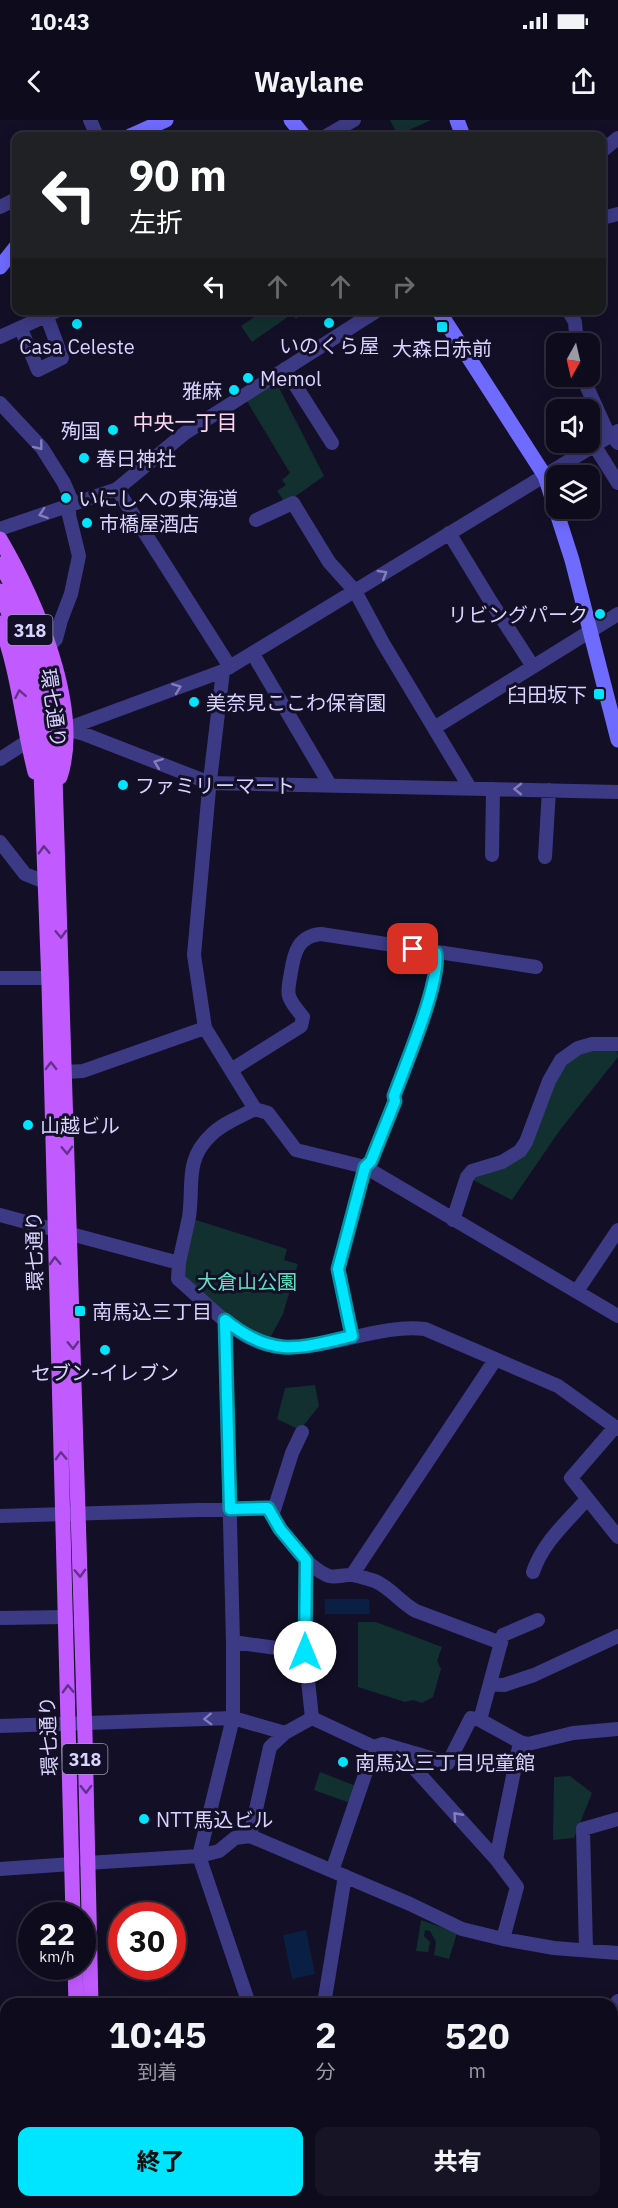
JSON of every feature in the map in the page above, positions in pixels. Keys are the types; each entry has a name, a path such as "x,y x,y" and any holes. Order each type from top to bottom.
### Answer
{"main road":[{"path":"0,539 26,587 49,646 59,688 66,729 66,755 49,791 35,772 17,680 0,623"},
{"name":"環七通り","path":"2,568 22,608 39,658 47,692 54,745 49,791 45,882 54,1230 70,1514 85,1723 80,1864 75,1902"},
{"name":"環七通り","path":"0,591 22,648 34,697 49,791 65,1072 70,1235 70,1514 66,1617 69,1723 91,1998"},
{"path":"75,1980 76,1998"}],"street":[{"path":"139,132 166,120"},
{"path":"291,120 301,132"},
{"path":"333,132 354,120"},
{"path":"606,148 618,138"},
{"path":"0,267 12,252"},
{"path":"0,337 51,315"},
{"path":"21,329 38,370 62,358 53,315"},
{"path":"0,529 117,489 185,433 370,315"},
{"path":"441,315 545,476 572,561 618,740"},
{"path":"571,315 575,321 576,333"},
{"path":"285,369 332,443"},
{"path":"588,387 615,437 600,443"},
{"path":"0,403 42,448 64,483 71,505 69,515 80,556 71,594 60,620 56,639 49,646"},
{"path":"66,729 227,669 581,453"},
{"path":"599,453 618,483"},
{"path":"117,489 227,669 210,783 194,955 205,1028 255,1109 268,1113 296,1150 365,1167 618,1316"},
{"path":"256,520 293,503 329,562 355,591 383,643 470,788"},
{"path":"449,533 532,665"},
{"path":"434,728 532,665 618,614"},
{"path":"253,654 330,785"},
{"path":"66,729 210,783 618,792"},
{"path":"0,759 28,741"},
{"path":"492,855 493,789"},
{"path":"545,857 549,790"},
{"path":"0,842 25,874 45,882"},
{"path":"231,1070 300,1026 303,1017 290,997 289,987 294,952 300,943 311,935 321,934 536,967"},
{"path":"352,1336 338,1269 365,1167 371,1161 395,1101 394,1096 428,1001 438,962 436,953"},
{"path":"0,978 49,978"},
{"path":"65,1072 83,1071 205,1028"},
{"path":"453,1220 467,1177 472,1171 501,1162 520,1151 526,1142 549,1081 561,1060 578,1048 592,1044 618,1044"},
{"path":"255,1109 223,1125 200,1146 191,1166 189,1216 178,1279 225,1320 252,1339 280,1348 303,1348 352,1336 407,1327 425,1329 558,1386 616,1428 571,1478 618,1538"},
{"path":"0,1215 179,1263"},
{"path":"577,1292 618,1230"},
{"path":"225,1320 234,1718 199,1856 247,1998"},
{"path":"352,1575 495,1360"},
{"path":"272,1516 292,1453 302,1432"},
{"path":"533,1572 538,1557 548,1542 587,1499"},
{"path":"0,1516 268,1508 280,1529 306,1560 330,1576 352,1575 376,1582 416,1611 501,1643"},
{"path":"306,1560 305,1652 312,1718"},
{"path":"0,1618 66,1617"},
{"path":"480,1720 503,1635 538,1620"},
{"path":"490,1684 504,1685 534,1675 618,1636"},
{"path":"233,1642 305,1652"},
{"path":"0,1726 234,1718 285,1733"},
{"path":"250,1836 270,1747 285,1733 312,1718"},
{"path":"312,1718 399,1758 414,1768 496,1859 517,1887 503,1940"},
{"path":"374,1747 383,1744 448,1763 471,1718 480,1720 528,1744 573,1732 618,1729"},
{"path":"496,1859 520,1742"},
{"path":"325,1998 338,1874 368,1766"},
{"path":"586,1949 583,1829 618,1819"},
{"path":"0,1869 199,1856 219,1851 234,1838 250,1836 462,1929 503,1940 554,1948 618,1953"}],"green space":[{"path":"390,120 431,120 405,132 396,132"},
{"path":"257,315 291,315 252,342 241,326"},
{"path":"274,378 324,476 293,498 284,501 277,491 286,485 282,480 290,473 245,398"},
{"path":"596,1049 617,1050 618,1057 560,1130 512,1200 471,1179 476,1175 507,1165 565,1065 575,1056"},
{"name":"大倉山公園","path":"193,1219 287,1249 284,1260 298,1264 283,1314 270,1338 246,1331 181,1278"},
{"path":"315,1385 319,1406 300,1430 277,1419 285,1388"},
{"path":"358,1622 376,1622 442,1647 437,1661 441,1669 433,1697 422,1703 413,1700 405,1702 358,1687"},
{"path":"320,1772 356,1786 350,1803 314,1790"},
{"path":"570,1776 592,1793 574,1838 553,1840 554,1777"},
{"path":"421,1920 457,1933 449,1959 434,1955 436,1942 430,1931 425,1930 424,1936 430,1942 428,1952 416,1951"}],"water":[{"path":"325,1599 369,1599 370,1614 325,1614"},
{"path":"306,1930 315,1974 292,1979 283,1935"}],"place":[{"name":"いのくら屋","path":"329,323"},
{"name":"Casa Celeste","path":"77,324"},
{"name":"大森日赤前","path":"442,327"},
{"name":"Memol","path":"248,378"},
{"name":"雅麻","path":"234,390"},
{"name":"殉国","path":"113,430"},
{"name":"春日神社","path":"84,458"},
{"name":"いにしへの東海道","path":"66,498"},
{"name":"市橋屋酒店","path":"87,523"},
{"name":"リビングパーク","path":"600,614"},
{"name":"臼田坂下","path":"599,694"},
{"name":"美奈見ここわ保育園","path":"194,702"},
{"name":"ファミリーマート","path":"123,785"},
{"name":"山越ビル","path":"28,1125"},
{"name":"南馬込三丁目","path":"80,1311"},
{"name":"セブン-イレブン","path":"105,1350"},
{"name":"南馬込三丁目児童館","path":"343,1762"},
{"name":"NTT馬込ビル","path":"144,1819"}],"district":[{"name":"中央一丁目","path":"185,422"}],"route":[{"path":"305,1652 306,1560 280,1529 268,1508 230,1509 225,1320 242,1334 280,1348 303,1348 352,1336 338,1269 365,1167 371,1161 395,1101 394,1096 428,1001 438,962 436,953 413,949"}]}
